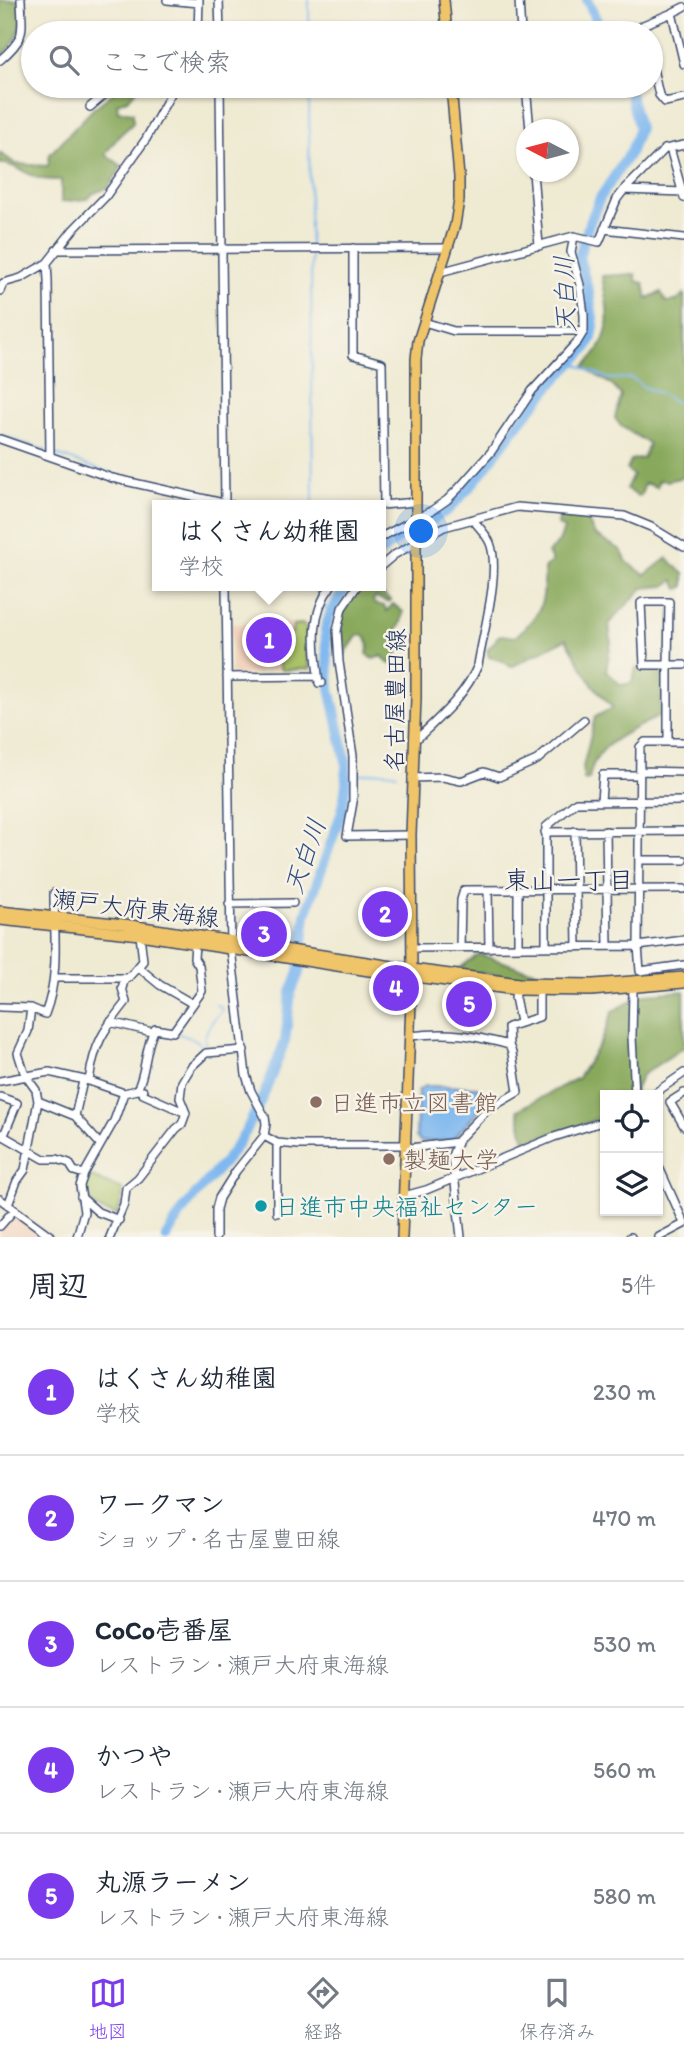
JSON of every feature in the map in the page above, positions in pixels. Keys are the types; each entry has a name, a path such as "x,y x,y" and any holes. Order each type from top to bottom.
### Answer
{"main road":[{"path":"444,0 446,21"},
{"name":"名古屋豊田線","path":"402,1237 412,973 416,359 418,341 455,225 459,177 452,98"},
{"name":"瀬戸大府東海線","path":"0,911 195,944 231,945"},
{"name":"瀬戸大府東海線","path":"0,920 124,924 231,945 412,973 465,985 516,990 591,991 684,984"},
{"name":"瀬戸大府東海線","path":"412,973 541,984 593,984 684,977"}],"street":[{"path":"21,0 22,21"},
{"path":"167,0 199,1 198,21"},
{"path":"218,21 219,0"},
{"path":"519,0 521,21"},
{"path":"654,21 684,7"},
{"path":"671,13 684,64"},
{"path":"0,60 12,51 21,35"},
{"path":"90,107 101,98"},
{"path":"0,291 3,283 21,278 47,263 113,187 158,120 169,98"},
{"path":"220,98 227,500"},
{"path":"527,98 529,119"},
{"path":"662,98 665,102 684,99"},
{"path":"440,272 574,236 599,242 617,199 624,190 655,157 670,148 684,145"},
{"path":"624,190 683,194 670,148"},
{"path":"534,182 539,246"},
{"path":"604,229 684,238"},
{"path":"386,534 442,504 460,488 491,452 532,391 573,348 584,331 582,298 571,252 574,236"},
{"path":"353,248 353,355 382,363 382,500"},
{"path":"57,250 448,248"},
{"path":"47,263 50,455"},
{"path":"424,322 454,331 584,331"},
{"path":"0,439 113,478 206,500"},
{"path":"386,505 416,502"},
{"path":"386,562 416,540 444,527 517,507 624,516 651,527 684,547"},
{"path":"415,737 419,737 454,702 478,665 495,564 485,533 473,520"},
{"path":"216,1237 216,1209 223,1190 264,1136 266,1124 246,1075 231,945 226,591"},
{"path":"227,677 320,679 314,648 318,610 327,591"},
{"path":"354,591 342,608 337,631 353,756 353,802 347,836 411,835"},
{"path":"668,742 668,665 669,602 641,603 644,664 668,665 684,665"},
{"path":"412,778 443,777 461,780 484,772 496,777 505,775 537,760 584,720"},
{"path":"684,742 645,741 640,747 638,888 640,971 684,965"},
{"path":"601,801 603,775 684,772"},
{"path":"546,947 546,827 576,802 684,801"},
{"path":"575,831 577,947"},
{"path":"606,831 608,946"},
{"path":"545,832 684,831"},
{"path":"639,860 684,860"},
{"path":"460,948 461,900 464,890 684,889"},
{"path":"488,890 489,948"},
{"path":"518,890 518,947"},
{"path":"0,1007 31,1008 45,1014 52,997 55,978 54,893"},
{"path":"229,904 293,903"},
{"path":"55,978 128,978 143,961 140,935"},
{"path":"412,948 638,946 684,940"},
{"path":"110,1022 152,1032 155,1029 173,1032 202,991 199,965 194,958 195,944"},
{"path":"138,967 160,985 192,1003"},
{"path":"75,1116 100,1038 126,1002 122,988 125,978"},
{"path":"633,989 635,1090"},
{"path":"516,990 520,1021"},
{"path":"461,1237 452,1156 457,1142 487,1110 518,1092 508,1027 539,1017 539,990"},
{"path":"0,1226 11,1207 17,1181 25,1170 33,1137 38,1101 36,1090 25,1075 18,1053 28,1031 31,1008"},
{"path":"137,1090 143,1080 146,1052 152,1032"},
{"path":"410,1036 467,1034 509,1045"},
{"path":"110,1237 119,1220 127,1188 182,1124 186,1113 180,1098 182,1082 191,1067 206,1053 244,1050"},
{"path":"0,1081 49,1072 124,1093 143,1091 144,1094 186,1113"},
{"path":"660,1090 684,1073"},
{"path":"77,1237 84,1212 80,1186 114,1122 124,1093"},
{"path":"663,1093 684,1126"},
{"path":"670,1102 684,1093"},
{"path":"0,1097 17,1102 2,1137 44,1159 69,1163 74,1171 84,1174"},
{"path":"38,1101 75,1116 100,1144"},
{"path":"404,1196 426,1190 554,1137 600,1123"},
{"path":"264,1136 277,1143 299,1145 405,1145 411,1148 457,1142"},
{"path":"277,1143 277,1213"},
{"path":"659,1237 684,1223 663,1176"},
{"path":"81,1197 98,1212 119,1220"},
{"path":"0,1199 52,1237"}],"shaded area":[{"path":"307,623 306,651 310,669 260,670 260,674 231,674 231,624"},
{"path":"14,1213 47,1237 0,1237 0,1232"}],"green space":[{"path":"0,0 25,0 18,32 12,45 0,58"},
{"path":"107,98 130,98 117,103 118,111 133,113 133,123 105,154 122,166 108,188 87,199 61,202 61,180 38,178 14,166 0,164 0,153 16,164 48,166 50,154"},
{"path":"636,274 636,281 644,283 647,299 661,292 666,302 676,301 684,294 684,477 659,480 657,487 645,483 641,495 638,496 626,489 633,475 627,470 631,460 643,458 649,444 621,426 615,418 621,395 612,385 584,367 601,346 607,325 608,314 602,276"},
{"path":"560,514 586,517 595,535 621,550 627,562 645,575 667,558 684,574 684,587 678,589 674,580 665,586 643,588 609,623 611,642 606,671 621,685 632,683 636,668 663,669 660,716 626,733 606,748 592,767 589,780 584,780 583,767 595,717 613,708 592,684 566,639 511,667 503,661 489,657 487,650 501,635 515,637 540,608 544,591 544,569 552,561 548,553 559,542 564,529 558,525"},
{"path":"355,591 380,591 390,600 387,602 376,597 374,604 384,606 387,611 393,604 403,612 395,634 397,637 394,647 399,649 396,665 388,663 382,656 373,659 367,654 369,644 365,636 358,635 344,655 342,654 340,632 347,604"},
{"path":"303,624 307,630 306,651 310,669 281,670 278,633 292,633 293,625"},
{"path":"479,954 544,973 567,973 566,978 511,977 457,970"},
{"path":"684,991 684,1047 642,1075 635,1090 600,1090 600,1117 581,1126 525,1141 518,1110 578,1078 602,1040 613,1011 645,994"},
{"path":"87,1175 123,1190 117,1215 100,1210 84,1196 83,1187"}],"water":[{"path":"425,1086 478,1087 481,1108 452,1140 421,1142 416,1137 418,1091"}],"waterway":[{"path":"309,0 309,21"},
{"name":"天白川","path":"587,0 597,21"},
{"path":"309,98 310,245"},
{"name":"天白川","path":"386,548 412,528 428,523 449,509 471,486 556,379 586,349 592,338 594,326 589,293 579,257 600,198 631,151 639,128 631,98"},
{"path":"311,252 313,500"},
{"path":"572,362 608,379 631,378 684,407"},
{"path":"0,435 47,451"},
{"path":"54,454 115,475"},
{"path":"316,591 320,597"},
{"name":"天白川","path":"166,1237 186,1206 230,1155 245,1133 285,1041 291,992 299,973 306,914 342,811 346,785 346,761 330,688 325,629 330,614 345,591"},
{"path":"324,605 330,614"},
{"path":"357,775 382,772 397,774"},
{"path":"205,1045 209,1026 222,1011 221,1007 216,1005"},
{"path":"177,1033 198,1041 202,1047"}],"place":[{"name":"はくさん幼稚園","path":"269,640"},
{"name":"ワークマン","path":"385,914"},
{"name":"CoCo壱番屋","path":"264,934"},
{"name":"かつや","path":"396,988"},
{"name":"丸源ラーメン","path":"469,1004"},
{"name":"日進市立図書館","path":"316,1102"},
{"name":"製麺大学","path":"389,1159"},
{"name":"日進市中央福祉センター","path":"261,1206"}],"district":[{"name":"東山一丁目","path":"569,880"}]}
